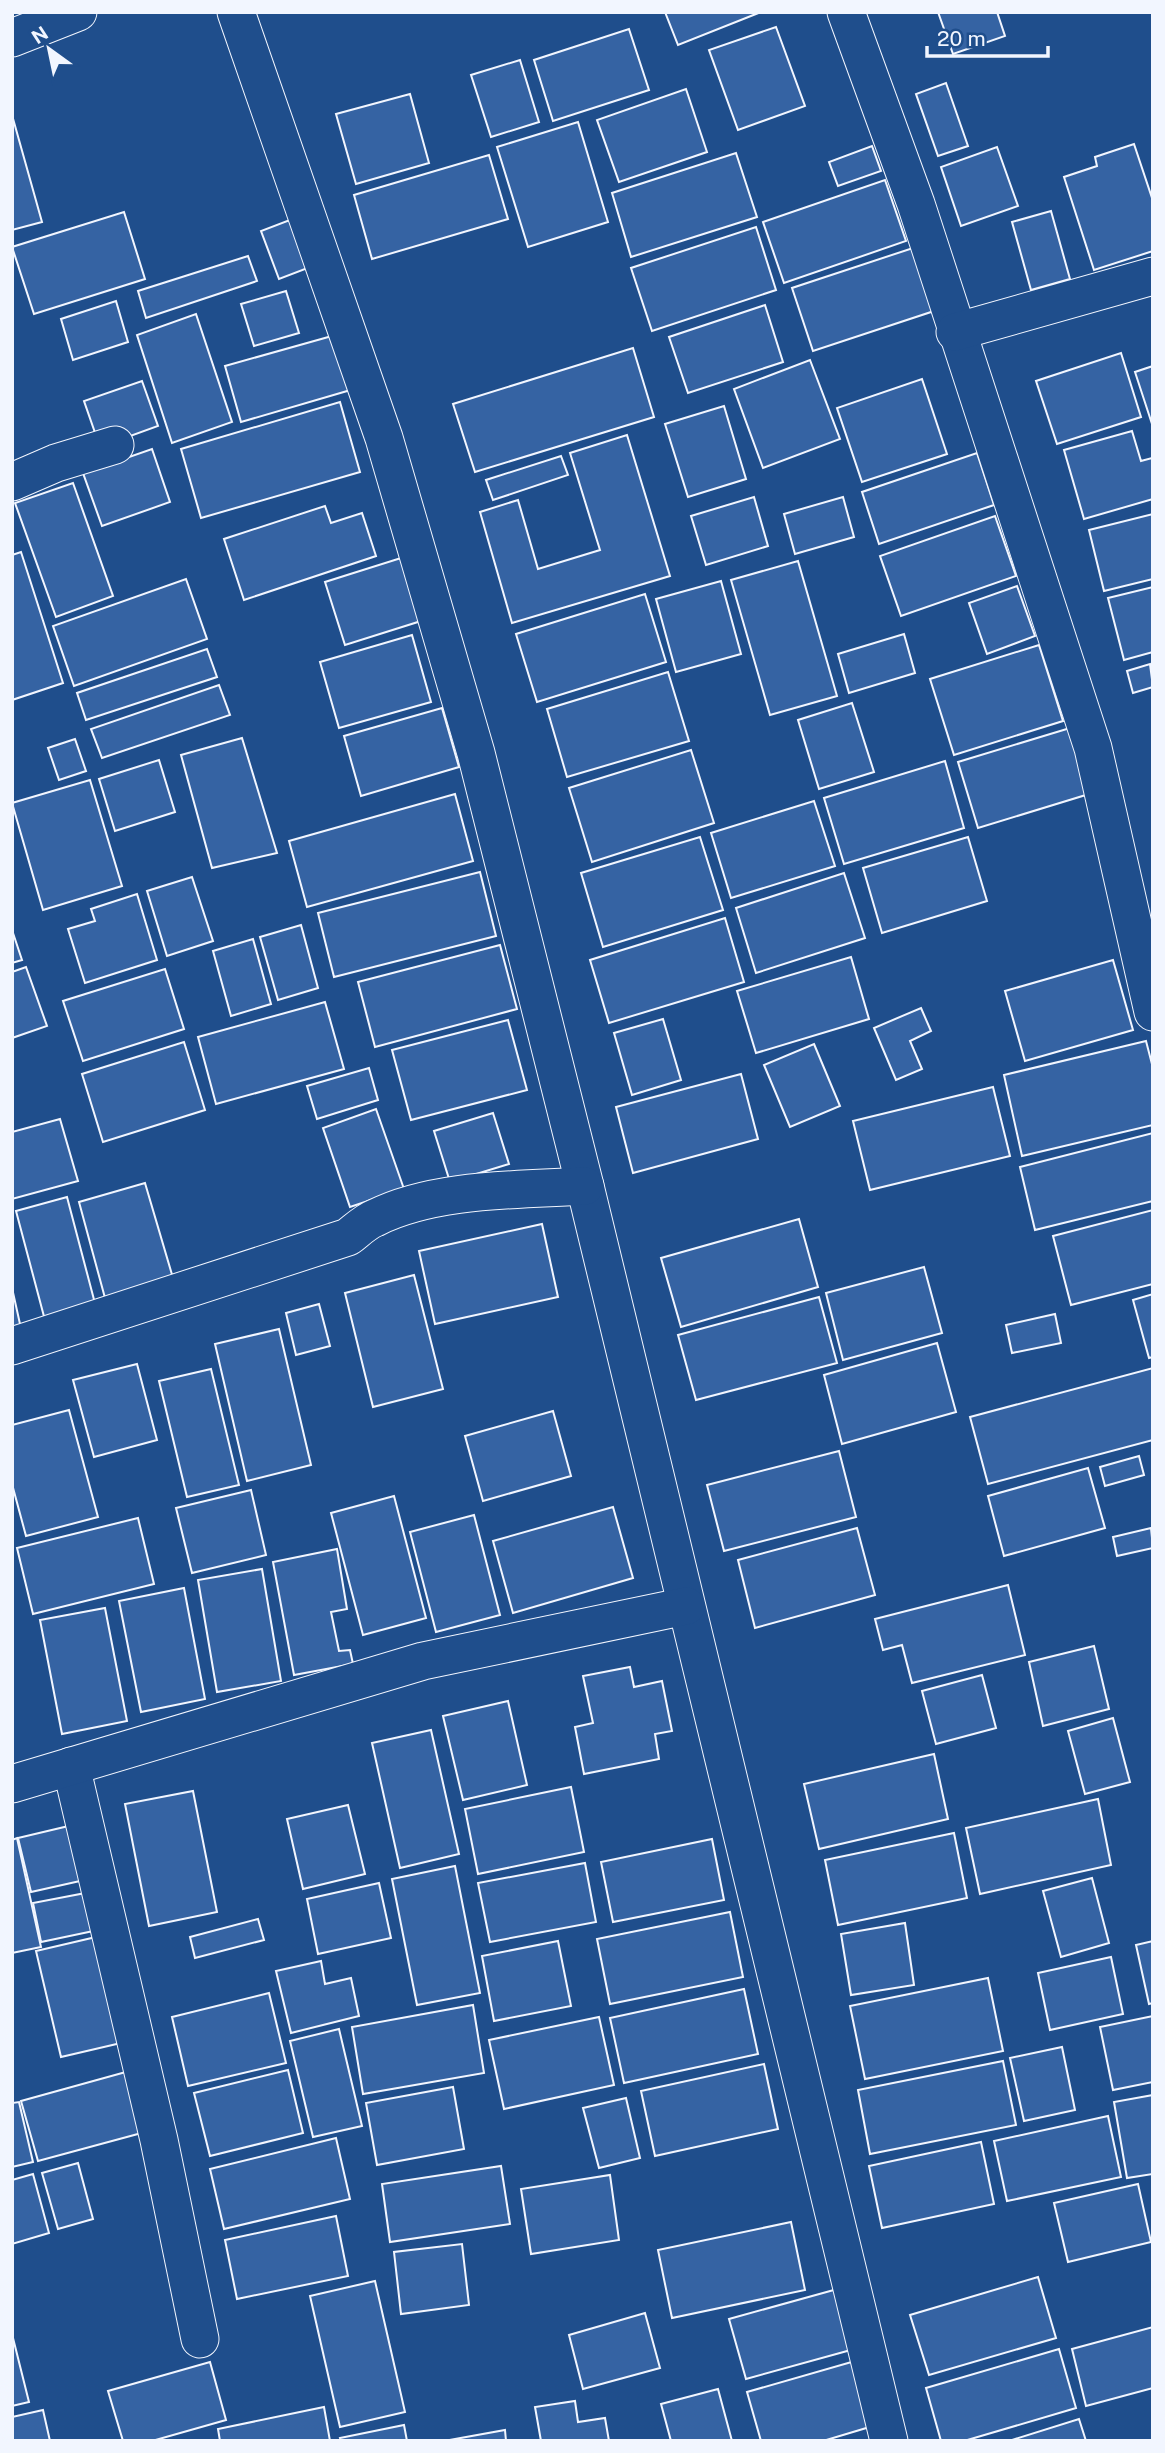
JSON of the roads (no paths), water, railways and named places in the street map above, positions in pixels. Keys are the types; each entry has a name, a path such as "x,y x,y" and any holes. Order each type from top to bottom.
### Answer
{"street":[{"path":"12,38 78,12"},
{"path":"236,12 384,438 476,753 585,1186 889,2441"},
{"path":"846,12 916,204 955,332 1093,748 1153,1012"},
{"path":"955,332 1153,276"},
{"path":"12,482 56,463 115,445"},
{"path":"12,1346 348,1237 373,1218 404,1207 458,1195 585,1186"},
{"path":"12,1784 423,1661 685,1606"},
{"path":"71,1766 159,2140 200,2339"}]}
